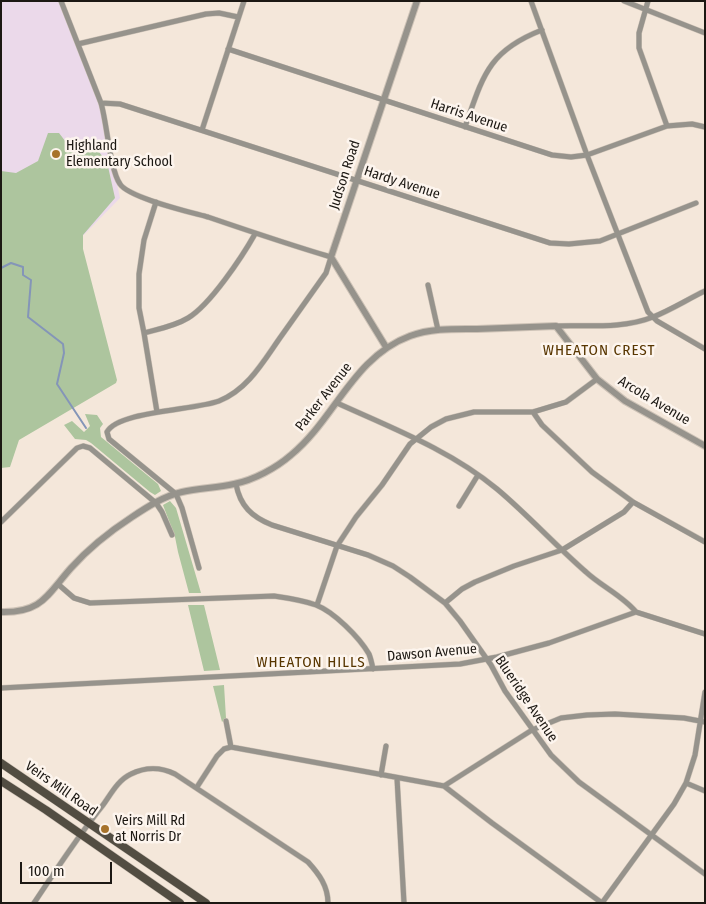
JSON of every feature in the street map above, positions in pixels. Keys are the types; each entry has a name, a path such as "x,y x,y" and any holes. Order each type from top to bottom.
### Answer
{"main road":[{"name":"Veirs Mill Road","path":"1,763 87,825 206,903"},
{"name":"Veirs Mill Road","path":"1,781 180,903"}],"street":[{"path":"61,1 105,117 115,172 118,182 124,189 156,202 331,257 386,347"},
{"path":"202,130 244,1"},
{"name":"Judson Road","path":"331,257 417,1"},
{"path":"531,1 648,312 653,318 705,349"},
{"path":"624,1 705,34"},
{"path":"648,1 639,33 639,48 667,126"},
{"path":"78,44 206,14 219,13 238,17"},
{"path":"465,127 481,82 494,61 511,44 525,36 542,30"},
{"name":"Harris Avenue","path":"228,49 552,156 571,157 588,155 667,126 692,124 705,127"},
{"name":"Hardy Avenue","path":"100,103 120,104 550,243 586,243 618,234 696,203"},
{"path":"156,202 144,240 139,274 139,308 156,412"},
{"path":"144,333 170,327 188,319 200,310 242,256 255,234"},
{"path":"199,568 182,508 176,494 109,439 107,432 110,427 119,421 156,412 210,404 231,396 253,376 326,272 331,257"},
{"path":"428,285 438,330"},
{"name":"Parker Avenue","path":"1,612 14,612 34,606 46,598 59,585 70,569 99,541 130,518 156,503 176,494 236,484 266,472 290,456 311,436 360,370 386,347 410,336 438,330 611,325 637,322 653,318 705,291"},
{"name":"Arcola Avenue","path":"556,326 596,379 625,401 705,446"},
{"path":"317,605 337,546 410,444 446,418 474,412 533,412 566,402 596,379"},
{"path":"337,403 417,439 478,475 516,506 587,573 629,604 636,612 705,634"},
{"path":"533,412 542,425 592,472 633,502 705,542"},
{"path":"1,522 76,448 83,446 90,448 156,503 172,535"},
{"path":"459,506 478,475"},
{"name":"Blueridge Avenue","path":"236,484 242,504 258,519 393,566 445,604 491,665 505,690 551,755 579,782 705,874"},
{"path":"445,604 462,589 476,582 514,566 562,550 624,512 633,502"},
{"path":"59,585 74,598 90,604 274,596 295,599 317,605 338,620 359,639 370,656 373,669"},
{"name":"Dawson Avenue","path":"1,688 443,666 485,659 548,642 636,612"},
{"path":"197,787 217,756 231,747 444,786 602,903 674,804 686,783 703,721 705,692"},
{"path":"444,786 532,730 561,718 616,714 703,721"},
{"path":"226,721 231,747"},
{"path":"382,775 386,746"},
{"path":"34,903 87,825 122,780 140,770 155,768 166,770 197,787 308,862 317,872 328,892 328,903"},
{"path":"397,778 404,903"},
{"path":"686,783 705,790"}],"shaded area":[{"name":"Highland Elementary School","path":"1,1 61,1 102,112 120,198 73,246 1,197"}],"green space":[{"path":"48,133 59,133 72,150 81,151 95,147 107,162 115,198 83,235 83,249 117,380 116,383 19,440 10,467 1,468 1,171 16,173 38,161"},
{"path":"85,414 97,415 103,424 100,428 101,437 158,484 161,491 155,495 150,492 91,443 86,440 75,439 64,425 72,421 84,432 90,426"},
{"path":"170,501 176,508 201,593 189,593 175,537 163,505"},
{"path":"188,605 204,605 220,670 204,671"},
{"path":"224,685 226,718 222,722 213,686"}],"waterway":[{"path":"1,268 11,263 23,267 23,275 31,280 28,317 63,344 64,353 57,384 86,428"}],"place":[{"name":"Highland Elementary School","path":"56,154"},
{"name":"Veirs Mill Rd at Norris Dr","path":"105,829"}],"district":[{"name":"WHEATON CREST","path":"599,351"},
{"name":"WHEATON HILLS","path":"311,663"}]}
